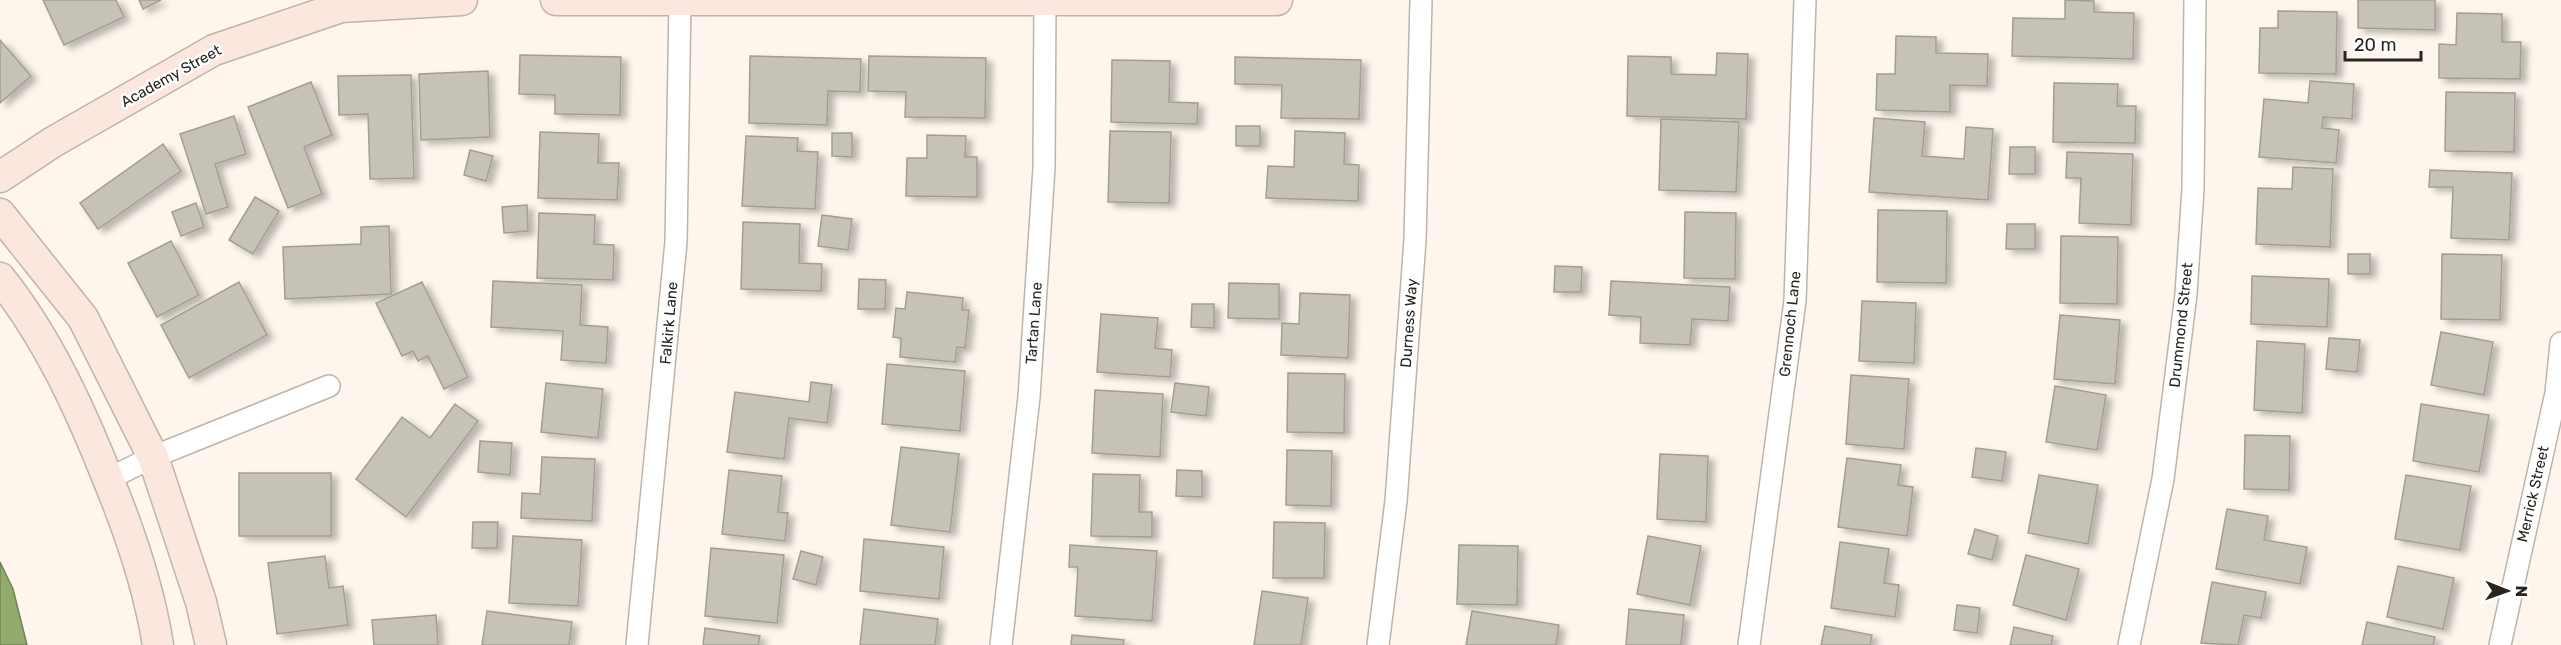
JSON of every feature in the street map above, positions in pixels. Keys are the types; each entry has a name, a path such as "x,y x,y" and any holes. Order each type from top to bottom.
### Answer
{"street":[{"name":"Academy Street","path":"0,177 53,142 214,50 341,3 462,0"},
{"path":"555,0 1277,0"},
{"name":"Tartan Lane","path":"1000,645 1029,397 1044,168 1045,0"},
{"name":"Durness Way","path":"1378,645 1396,501 1415,240 1421,0"},
{"name":"Grennoch Lane","path":"1749,645 1795,301 1806,0"},
{"name":"Drummond Street","path":"2129,645 2163,479 2187,294 2193,189 2195,0"},
{"name":"Falkirk Lane","path":"637,645 676,242 680,1"},
{"path":"0,214 83,318 153,457 201,602 212,645"},
{"path":"0,278 12,293 63,376 108,479 124,517 140,567 158,645"},
{"name":"Merrick Street","path":"2500,645 2556,393 2561,343"},
{"path":"108,479 153,457 329,386"}],"shaded area":[{"path":"0,562 13,589 27,645 0,645"}],"building":[{"path":"43,0 116,0 124,17 64,45"},
{"path":"139,0 161,0 143,9"},
{"path":"2065,0 2094,1 2094,12 2134,13 2133,59 2012,56 2013,18 2065,19"},
{"path":"2358,0 2435,0 2435,30 2358,28"},
{"path":"2278,11 2337,12 2336,74 2259,73 2260,28 2278,28"},
{"path":"2457,13 2502,14 2502,42 2521,42 2520,79 2439,78 2439,44 2456,45"},
{"path":"1896,36 1936,37 1936,53 1988,54 1987,86 1950,85 1950,112 1876,110 1877,74 1895,74"},
{"path":"0,40 31,76 0,103"},
{"path":"1717,53 1748,54 1746,119 1627,116 1628,56 1671,57 1671,74 1716,75"},
{"path":"520,55 621,57 620,115 555,114 555,95 519,94"},
{"path":"750,56 861,59 860,92 828,91 827,125 749,123"},
{"path":"869,56 986,58 985,118 905,117 906,92 868,91"},
{"path":"1235,57 1361,60 1359,119 1281,118 1282,85 1235,84"},
{"path":"1112,60 1170,61 1169,102 1198,103 1197,124 1111,122"},
{"path":"488,71 490,137 421,140 419,74"},
{"path":"411,75 414,178 370,179 368,114 339,115 338,76"},
{"path":"2310,81 2354,84 2352,119 2323,117 2322,128 2339,130 2336,163 2259,157 2264,99 2308,103"},
{"path":"311,82 332,135 304,147 322,194 288,208 248,107"},
{"path":"2054,83 2118,84 2117,106 2136,106 2135,143 2053,142"},
{"path":"2446,92 2515,93 2514,152 2445,151"},
{"path":"234,116 246,154 215,164 228,207 206,214 180,134"},
{"path":"1874,118 1925,122 1922,156 1964,159 1966,127 1993,129 1988,200 1869,192"},
{"path":"1661,119 1739,122 1736,192 1659,190"},
{"path":"1236,126 1260,126 1260,146 1236,146"},
{"path":"1110,131 1171,132 1169,203 1108,202"},
{"path":"1295,131 1345,133 1344,164 1359,165 1358,201 1266,198 1268,166 1294,167"},
{"path":"540,132 599,134 598,163 619,163 617,200 538,198"},
{"path":"832,133 852,133 852,157 832,156"},
{"path":"927,135 966,136 965,157 977,157 977,197 906,196 907,158 927,158"},
{"path":"746,136 798,138 797,151 818,152 815,209 742,206"},
{"path":"163,144 181,171 98,229 80,203"},
{"path":"2010,147 2035,147 2035,174 2009,174"},
{"path":"470,150 493,156 486,181 464,175"},
{"path":"2067,152 2133,154 2131,225 2079,223 2081,178 2066,178"},
{"path":"2293,167 2333,169 2330,247 2256,244 2258,188 2292,189"},
{"path":"2430,170 2512,173 2509,240 2451,238 2453,187 2429,187"},
{"path":"255,197 279,211 253,254 229,240"},
{"path":"196,203 204,227 181,236 172,212"},
{"path":"527,205 528,231 504,233 502,207"},
{"path":"1878,210 1947,211 1946,283 1877,282"},
{"path":"1685,212 1736,213 1735,279 1684,278"},
{"path":"539,213 595,215 594,244 614,245 613,280 537,278"},
{"path":"822,215 852,219 848,250 818,246"},
{"path":"743,222 800,224 799,263 822,264 821,291 741,289"},
{"path":"2007,224 2035,224 2035,249 2006,249"},
{"path":"389,226 391,294 285,299 283,247 361,244 361,227"},
{"path":"2061,236 2118,237 2117,304 2060,303"},
{"path":"171,241 199,295 157,317 128,263"},
{"path":"2348,254 2370,254 2370,274 2348,274"},
{"path":"2442,254 2502,255 2500,320 2441,319"},
{"path":"1555,266 1582,267 1581,292 1554,292"},
{"path":"2252,276 2329,279 2327,327 2251,324"},
{"path":"859,279 886,280 885,309 858,309"},
{"path":"493,281 582,285 580,325 608,327 606,363 561,360 563,331 491,327"},
{"path":"1611,281 1730,287 1728,321 1692,319 1690,345 1640,343 1641,317 1609,315"},
{"path":"239,282 267,335 189,378 161,325"},
{"path":"422,282 468,377 444,389 428,356 418,361 413,351 402,356 376,303"},
{"path":"1229,283 1279,284 1279,319 1228,318"},
{"path":"907,292 963,298 962,310 969,310 965,348 957,347 955,362 900,357 901,338 893,337 896,308 905,309"},
{"path":"1300,293 1350,295 1348,358 1281,355 1282,323 1299,324"},
{"path":"1862,301 1916,303 1914,363 1859,361"},
{"path":"1192,304 1214,304 1214,328 1191,327"},
{"path":"1101,314 1158,318 1155,348 1172,350 1170,377 1097,372"},
{"path":"2060,315 2120,320 2115,384 2054,379"},
{"path":"2441,332 2493,342 2484,395 2431,385"},
{"path":"2329,338 2360,340 2357,372 2326,369"},
{"path":"2257,341 2305,344 2302,413 2254,410"},
{"path":"887,364 965,371 960,431 882,424"},
{"path":"1288,373 1345,374 1344,433 1287,432"},
{"path":"1851,375 1909,379 1904,449 1846,444"},
{"path":"811,382 832,385 827,423 789,418 784,459 727,452 735,392 809,402"},
{"path":"546,383 603,389 598,438 541,432"},
{"path":"1175,383 1209,387 1206,416 1171,412"},
{"path":"2055,386 2106,395 2097,450 2046,442"},
{"path":"1095,390 1163,394 1160,457 1092,453"},
{"path":"455,404 478,421 406,517 356,479 402,417 430,438"},
{"path":"2421,404 2489,415 2479,472 2413,461"},
{"path":"2245,435 2290,436 2289,490 2244,489"},
{"path":"480,441 512,443 510,475 478,472"},
{"path":"901,447 959,454 950,532 891,525"},
{"path":"1976,448 2006,452 2002,481 1972,477"},
{"path":"1287,450 1332,451 1331,506 1286,505"},
{"path":"1660,454 1708,456 1706,522 1657,519"},
{"path":"542,457 595,459 592,521 521,518 522,493 540,494"},
{"path":"1847,458 1901,465 1898,485 1913,487 1907,536 1838,527"},
{"path":"729,470 782,476 778,512 788,513 785,541 722,534"},
{"path":"1177,470 1202,471 1202,497 1176,496"},
{"path":"239,473 331,473 331,536 239,536"},
{"path":"1093,474 1140,475 1139,512 1152,512 1152,537 1091,536"},
{"path":"2039,475 2098,485 2088,544 2028,533"},
{"path":"2406,475 2471,486 2460,550 2395,539"},
{"path":"2227,509 2268,516 2264,540 2307,547 2300,584 2216,569"},
{"path":"473,522 498,522 497,548 472,548"},
{"path":"1274,522 1325,523 1324,578 1273,578"},
{"path":"1975,529 1998,536 1992,560 1968,554"},
{"path":"513,536 582,540 578,606 509,603"},
{"path":"1648,536 1701,546 1690,605 1637,594"},
{"path":"864,539 944,547 939,599 860,591"},
{"path":"1840,542 1889,549 1884,583 1899,585 1895,617 1831,608"},
{"path":"1070,545 1157,551 1152,621 1075,616 1078,567 1069,567"},
{"path":"1459,545 1518,546 1517,605 1457,604"},
{"path":"711,548 784,555 777,623 705,616"},
{"path":"801,551 823,557 816,585 793,579"},
{"path":"2026,555 2079,569 2066,620 2013,605"},
{"path":"325,556 329,588 343,586 348,625 277,634 268,563"},
{"path":"2398,566 2454,578 2443,629 2387,617"},
{"path":"2212,582 2266,592 2261,618 2244,615 2238,645 2201,643"},
{"path":"1262,591 1308,598 1301,645 1254,645"},
{"path":"1957,605 1980,608 1977,633 1954,630"},
{"path":"864,609 938,619 935,645 860,645"},
{"path":"1629,609 1684,615 1681,645 1626,645"},
{"path":"487,611 572,622 569,645 482,645"},
{"path":"1472,611 1559,625 1556,645 1466,645"},
{"path":"436,615 438,645 374,645 372,620"},
{"path":"2367,622 2435,637 2433,645 2362,645"},
{"path":"1825,626 1872,635 1870,645 1821,645"},
{"path":"2014,627 2053,636 2051,645 2010,645"},
{"path":"705,628 760,636 758,645 703,645"},
{"path":"1072,635 1124,640 1123,645 1071,645"}]}
